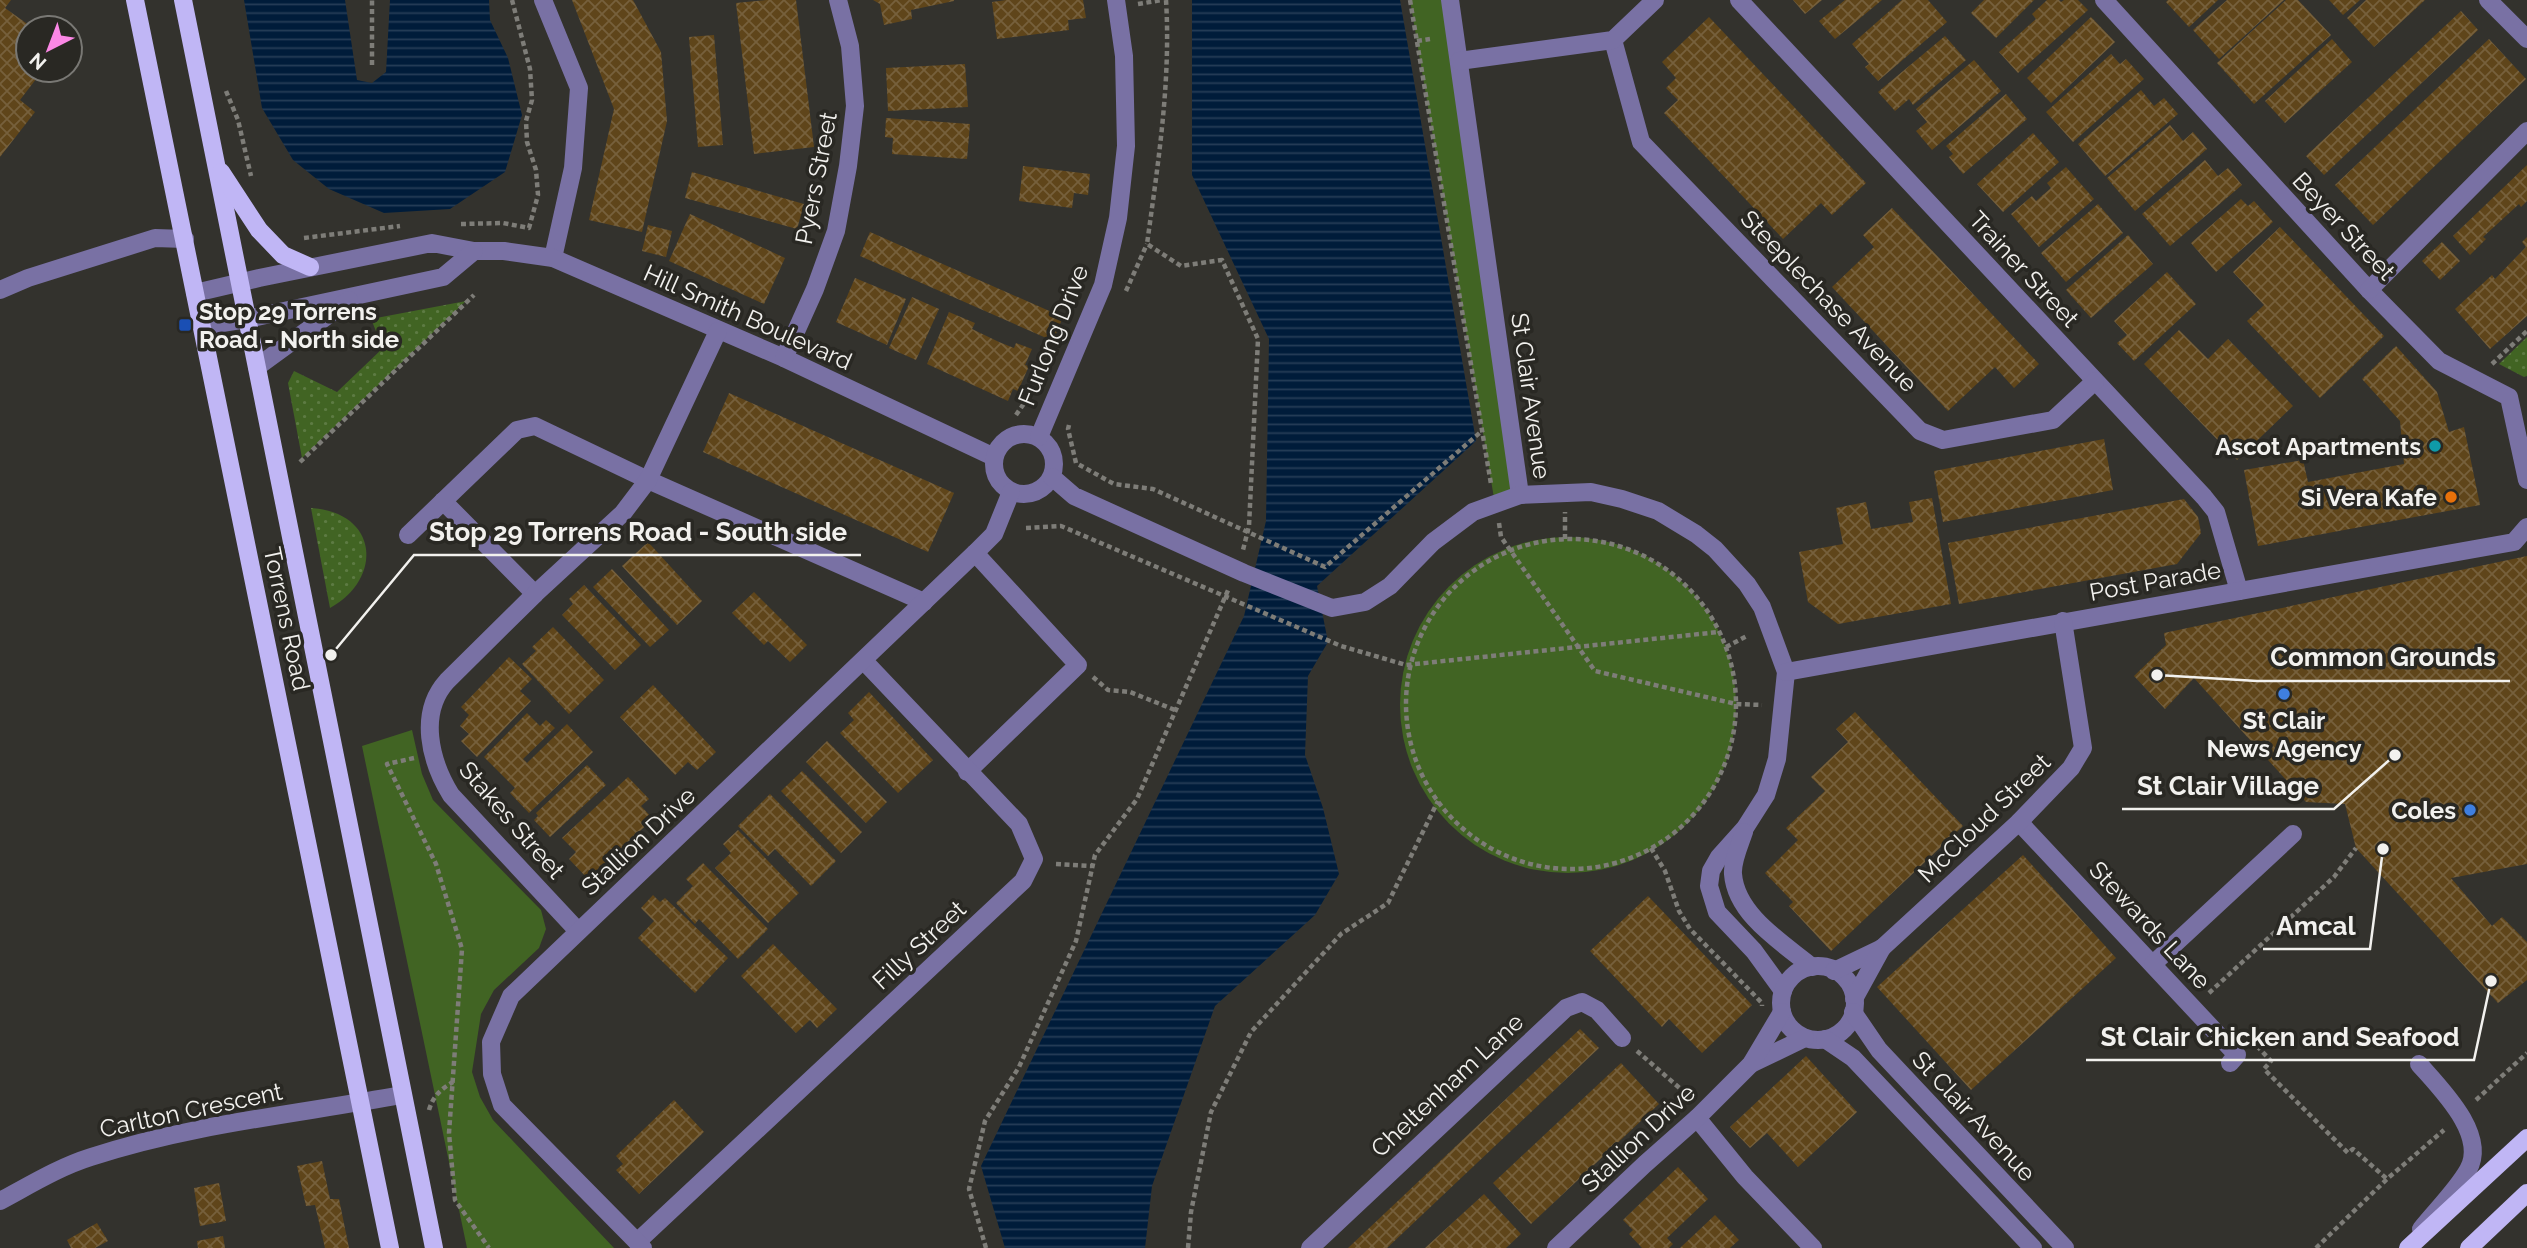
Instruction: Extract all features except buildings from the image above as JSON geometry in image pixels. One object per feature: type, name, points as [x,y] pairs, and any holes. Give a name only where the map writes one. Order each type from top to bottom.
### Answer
[{"type":"main road","name":"Torrens Road","points":[[135,0],[390,1248]]},
{"type":"main road","name":"Torrens Road","points":[[183,0],[401,1095],[434,1248]]},
{"type":"main road","points":[[215,163],[259,230],[284,256],[310,267]]},
{"type":"main road","points":[[2407,1248],[2527,1138]]},
{"type":"main road","points":[[2469,1248],[2524,1198]]},
{"type":"street","points":[[543,0],[579,88],[573,169],[553,258]]},
{"type":"street","name":"Pyers Street","points":[[784,358],[815,289],[836,231],[848,166],[855,107],[850,46],[838,0]]},
{"type":"street","name":"St Clair Avenue","points":[[1450,0],[1520,495],[1591,492],[1658,511],[1696,534],[1715,549],[1747,584],[1762,607],[1786,672],[1777,759],[1766,795],[1745,828],[1719,857],[1711,871],[1709,886],[1717,912],[1754,951],[1783,991]]},
{"type":"street","points":[[1459,61],[1613,40],[1655,0]]},
{"type":"street","name":"Trainer Street","points":[[1740,0],[2216,512],[2239,591]]},
{"type":"street","name":"Beyer Street","points":[[2104,0],[2369,290],[2439,361],[2510,397],[2527,480]]},
{"type":"street","points":[[2488,0],[2527,39]]},
{"type":"street","name":"Furlong Drive","points":[[1039,438],[1103,285],[1118,218],[1126,146],[1121,3]]},
{"type":"street","name":"Steeplechase Avenue","points":[[1613,40],[1641,142],[1920,431],[1943,440],[2053,420],[2095,381]]},
{"type":"street","points":[[2369,290],[2527,131]]},
{"type":"street","points":[[0,290],[28,278],[155,238],[185,239]]},
{"type":"street","name":"Hill Smith Boulevard","points":[[195,293],[432,243],[474,251],[504,251],[553,258],[784,358],[995,457]]},
{"type":"street","points":[[203,326],[443,277],[474,251]]},
{"type":"street","points":[[257,367],[354,296]]},
{"type":"street","name":"Stakes Street","points":[[578,931],[451,794],[439,776],[432,754],[430,708],[437,692],[535,594],[623,513],[648,480],[718,331]]},
{"type":"street","points":[[408,535],[517,430],[535,426],[648,480],[924,602]]},
{"type":"street","points":[[1021,434],[1039,438],[1051,450],[1054,459],[1052,477],[1047,485],[1030,494],[1011,492],[997,477],[995,457],[1004,442],[1012,436],[1021,434]]},
{"type":"street","points":[[1052,477],[1074,496],[1240,571],[1332,608],[1365,602],[1390,586],[1441,535],[1473,512],[1520,495]]},
{"type":"street","name":"Stallion Drive","points":[[640,1245],[502,1105],[492,1074],[491,1042],[511,996],[994,534],[1011,492]]},
{"type":"street","points":[[443,501],[535,594]]},
{"type":"street","name":"Post Parade","points":[[1786,672],[2514,541],[2527,527]]},
{"type":"street","points":[[967,772],[1078,665],[975,553]]},
{"type":"street","name":"McCloud Street","points":[[1834,971],[1882,948],[2019,822],[2071,768],[2082,748],[2063,621]]},
{"type":"street","name":"Filly Street","points":[[640,1245],[1023,881],[1034,859],[1019,824],[864,661]]},
{"type":"street","name":"Stewards Lane","points":[[2019,822],[2237,1055],[2230,1063]]},
{"type":"street","name":"St Clair Avenue","points":[[1745,828],[1732,872],[1746,908],[1766,929],[1812,967]]},
{"type":"street","points":[[2153,964],[2292,834]]},
{"type":"street","name":"McCloud Street","points":[[1854,1005],[1882,948]]},
{"type":"street","points":[[1812,967],[1824,967],[1834,971],[1847,982],[1854,1005],[1848,1024],[1840,1032],[1825,1039],[1805,1038],[1793,1031],[1782,1012],[1783,991],[1794,975],[1812,967]]},
{"type":"street","name":"Cheltenham Lane","points":[[1310,1248],[1566,1008],[1582,1002],[1597,1010],[1622,1038]]},
{"type":"street","name":"St Clair Avenue","points":[[1854,1005],[1879,1050],[2065,1248]]},
{"type":"street","name":"Stallion Drive","points":[[1556,1248],[1697,1118],[1751,1064],[1782,1012]]},
{"type":"street","name":"Stallion Drive","points":[[1751,1064],[1805,1038]]},
{"type":"street","name":"St Clair Avenue","points":[[1825,1039],[1853,1058],[2033,1248]]},
{"type":"street","points":[[2407,1248],[2470,1165],[2473,1144],[2468,1126],[2419,1064]]},
{"type":"street","name":"Carlton Crescent","points":[[0,1201],[89,1157],[136,1144],[197,1130],[401,1095]]},
{"type":"street","points":[[1697,1118],[1745,1177],[1814,1248]]},
{"type":"path","points":[[372,0],[372,65]]},
{"type":"path","points":[[450,225],[503,223],[529,228],[538,195],[536,170],[527,142],[526,121],[532,100],[530,69],[512,0]]},
{"type":"path","points":[[986,1248],[969,1189],[985,1121],[1018,1067],[1076,941],[1095,855],[1137,799],[1225,595],[1240,571],[1248,533],[1258,339],[1222,260],[1181,266],[1147,244],[1168,41],[1164,0],[1121,3]]},
{"type":"path","points":[[1410,0],[1501,537],[1594,671],[1736,704],[1783,705]]},
{"type":"path","points":[[1417,41],[1430,39]]},
{"type":"path","points":[[224,88],[238,120],[254,186]]},
{"type":"path","points":[[295,235],[307,239],[403,226]]},
{"type":"path","points":[[300,462],[474,295]]},
{"type":"path","points":[[2492,365],[2527,331]]},
{"type":"path","points":[[1016,415],[1034,388]]},
{"type":"path","points":[[1069,429],[1076,463],[1114,484],[1153,489],[1325,567],[1483,430]]},
{"type":"path","points":[[1565,509],[1565,539]]},
{"type":"path","points":[[1026,528],[1061,526],[1341,646],[1406,665],[1719,632]]},
{"type":"path","points":[[1565,539],[1598,541],[1620,546],[1660,566],[1694,595],[1719,632],[1726,647],[1734,679],[1736,704],[1731,741],[1719,777],[1706,798],[1672,834],[1651,848],[1618,861],[1583,868],[1536,865],[1513,858],[1471,835],[1438,801],[1423,777],[1413,752],[1407,725],[1405,697],[1409,670],[1406,665],[1426,623],[1453,587],[1470,572],[1510,550],[1531,543],[1565,539]]},
{"type":"path","points":[[1726,647],[1747,636]]},
{"type":"path","points":[[1078,665],[1108,690],[1130,692],[1175,710]]},
{"type":"path","points":[[432,754],[387,764],[436,864],[462,949],[449,1133],[455,1200],[489,1248]]},
{"type":"path","points":[[1188,1248],[1191,1212],[1210,1112],[1251,1032],[1341,934],[1388,903],[1438,801]]},
{"type":"path","points":[[1651,848],[1665,871],[1679,911],[1690,929],[1762,1003],[1761,1014]]},
{"type":"path","points":[[2209,993],[2334,877],[2356,848]]},
{"type":"path","points":[[1056,864],[1092,866]]},
{"type":"path","points":[[1622,1038],[1692,1099],[1697,1118]]},
{"type":"path","points":[[2316,1248],[2387,1179],[2527,1053]]},
{"type":"path","points":[[426,1120],[431,1102],[440,1089],[453,1082]]},
{"type":"path","points":[[1687,1094],[1696,1086]]},
{"type":"green space","points":[[1410,0],[1448,0],[1520,495],[1495,504]]},
{"type":"green space","points":[[466,301],[302,458],[288,383],[294,371],[337,392],[383,348],[371,319]]},
{"type":"green space","points":[[2527,337],[2527,376],[2524,377],[2499,364]]},
{"type":"green space","points":[[311,508],[333,512],[350,521],[361,533],[366,548],[365,564],[359,580],[347,595],[330,608]]},
{"type":"green space","points":[[1568,537],[1601,540],[1632,550],[1661,565],[1687,586],[1708,612],[1723,641],[1733,672],[1736,705],[1733,738],[1723,769],[1708,798],[1687,824],[1661,845],[1632,860],[1601,870],[1568,873],[1535,870],[1504,860],[1475,845],[1449,824],[1428,798],[1413,769],[1403,738],[1400,705],[1403,672],[1413,641],[1428,612],[1449,586],[1475,565],[1504,550],[1535,540]]},
{"type":"green space","points":[[412,730],[422,774],[433,800],[541,910],[546,929],[539,948],[494,990],[481,1014],[472,1072],[480,1097],[493,1120],[614,1248],[467,1248],[362,746]]},
{"type":"water","points":[[244,0],[345,0],[357,80],[372,83],[386,72],[390,0],[489,0],[490,20],[508,58],[522,115],[505,172],[450,209],[384,213],[329,189],[293,160],[262,108]]},
{"type":"water","points":[[1192,0],[1400,0],[1476,441],[1317,586],[1328,642],[1308,676],[1305,755],[1323,808],[1339,874],[1315,915],[1215,1006],[1152,1186],[1145,1248],[1005,1248],[981,1166],[1244,616],[1266,521],[1269,339],[1192,175]]},
{"type":"place","name":"Stop 29 Torrens Road - North side","points":[[185,325]]},
{"type":"place","name":"Ascot Apartments","points":[[2435,446]]},
{"type":"place","name":"Si Vera Kafe","points":[[2451,497]]},
{"type":"place","name":"Stop 29 Torrens Road - South side","points":[[331,655]]},
{"type":"place","name":"Common Grounds","points":[[2157,675]]},
{"type":"place","name":"St Clair News Agency","points":[[2284,694]]},
{"type":"place","name":"St Clair Village","points":[[2395,755]]},
{"type":"place","name":"Coles","points":[[2470,810]]},
{"type":"place","name":"Amcal","points":[[2383,849]]},
{"type":"place","name":"St Clair Chicken and Seafood","points":[[2491,981]]}]
